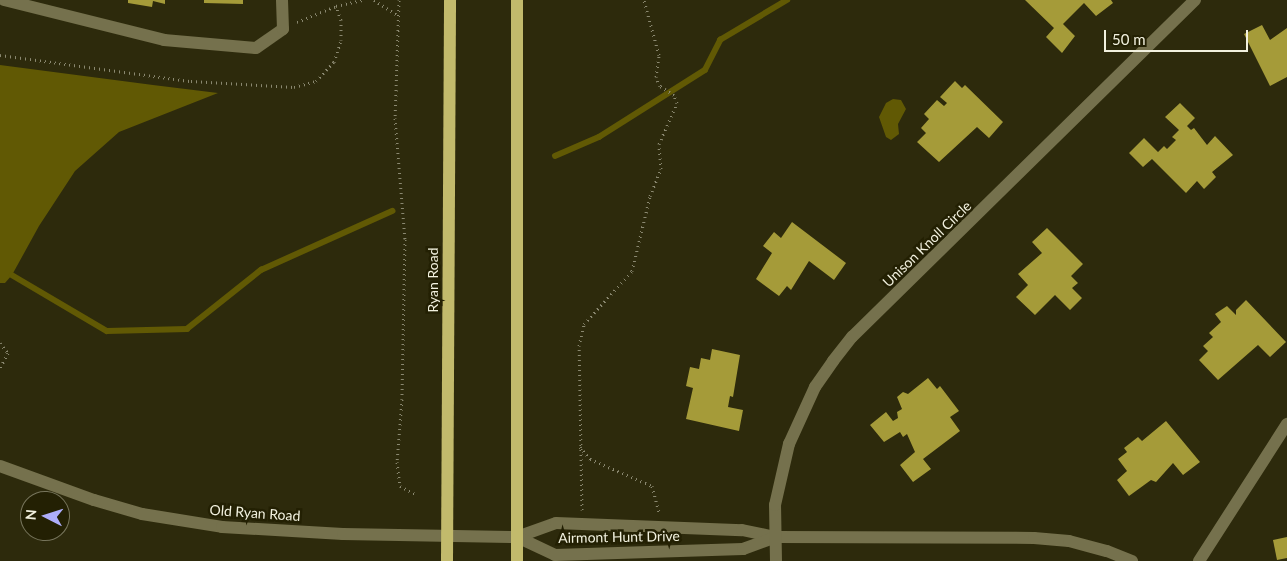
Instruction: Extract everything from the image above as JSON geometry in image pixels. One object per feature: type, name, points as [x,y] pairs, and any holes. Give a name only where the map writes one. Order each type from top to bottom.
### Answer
[{"type":"main road","name":"Ryan Road","points":[[447,561],[450,0]]},
{"type":"main road","points":[[517,0],[517,561]]},
{"type":"street","points":[[4,0],[164,40],[256,48],[283,29],[282,0]]},
{"type":"street","name":"Unison Knoll Circle","points":[[776,561],[775,505],[789,444],[812,394],[833,361],[852,337],[1195,0]]},
{"type":"street","points":[[1199,561],[1287,424]]},
{"type":"street","name":"Old Ryan Road","points":[[0,466],[94,500],[142,514],[222,527],[343,534],[517,537]]},
{"type":"street","name":"Airmont Hunt Drive","points":[[517,537],[556,523],[733,530],[776,536],[1034,538],[1069,542],[1107,550],[1132,561]]},
{"type":"street","name":"Airmont Hunt Drive","points":[[517,537],[555,555],[743,549],[776,536]]},
{"type":"path","points":[[283,29],[336,6],[362,0]]},
{"type":"path","points":[[374,0],[399,16]]},
{"type":"path","points":[[400,0],[395,118],[405,239],[402,399],[397,462],[400,486],[417,495]]},
{"type":"path","points":[[582,510],[579,446],[579,346],[584,324],[632,271],[650,196],[661,169],[659,144],[676,103],[674,95],[660,86],[656,77],[659,55],[644,0]]},
{"type":"path","points":[[0,55],[190,81],[294,87],[316,81],[334,62],[341,40],[341,20],[336,6]]},
{"type":"path","points":[[0,343],[8,354],[0,368]]},
{"type":"path","points":[[579,446],[590,460],[652,486],[659,512]]},
{"type":"shaded area","points":[[0,65],[218,93],[119,132],[75,171],[39,226],[12,275],[5,283],[0,283]]},
{"type":"shaded area","points":[[893,99],[901,100],[906,109],[898,124],[899,134],[891,140],[886,137],[879,117],[886,103]]},
{"type":"building","points":[[128,0],[165,0],[165,4],[153,1],[152,7],[128,3]]},
{"type":"building","points":[[204,0],[243,0],[243,4],[204,3]]},
{"type":"building","points":[[1025,0],[1111,0],[1113,3],[1096,16],[1084,3],[1063,24],[1075,36],[1062,53],[1046,37],[1054,28]]},
{"type":"building","points":[[1262,25],[1270,40],[1287,28],[1287,77],[1270,86],[1244,34]]},
{"type":"building","points":[[955,81],[962,88],[965,85],[1003,122],[989,138],[977,127],[939,162],[917,142],[926,133],[921,128],[929,119],[924,114],[937,100],[944,106],[947,103],[940,97]]},
{"type":"building","points":[[1180,103],[1195,118],[1187,126],[1191,130],[1194,128],[1207,145],[1215,136],[1233,155],[1212,172],[1216,177],[1204,189],[1197,181],[1186,193],[1152,159],[1143,167],[1129,153],[1144,138],[1158,152],[1164,146],[1167,149],[1176,140],[1172,137],[1179,130],[1165,117]]},
{"type":"building","points":[[792,222],[846,263],[834,280],[809,261],[791,290],[787,286],[779,296],[756,279],[772,253],[763,246],[774,232],[781,238]]},
{"type":"building","points":[[1047,228],[1083,264],[1071,276],[1078,283],[1072,288],[1082,298],[1070,310],[1055,295],[1035,315],[1016,297],[1028,285],[1018,274],[1042,253],[1032,242]]},
{"type":"building","points":[[1246,300],[1286,342],[1270,357],[1258,345],[1218,380],[1199,360],[1208,351],[1203,346],[1213,337],[1209,333],[1221,322],[1215,314],[1227,306],[1236,315],[1236,310]]},
{"type":"building","points":[[712,349],[740,355],[733,397],[730,396],[728,407],[743,410],[739,431],[686,419],[693,388],[686,386],[690,367],[699,369],[701,358],[710,360]]},
{"type":"building","points":[[928,378],[937,389],[940,386],[959,411],[950,417],[960,431],[923,459],[931,469],[913,482],[900,465],[915,452],[907,434],[903,437],[900,432],[884,442],[870,425],[886,412],[893,421],[898,418],[897,412],[902,409],[897,397],[903,392],[908,394]]},
{"type":"building","points":[[1166,421],[1200,462],[1183,475],[1173,463],[1156,482],[1151,480],[1129,496],[1117,480],[1127,471],[1118,459],[1127,452],[1124,448],[1138,437],[1142,441]]},
{"type":"building","points":[[1287,537],[1287,558],[1277,560],[1273,540]]},
{"type":"waterway","points":[[555,156],[599,137],[705,70],[720,40],[787,0]]},
{"type":"waterway","points":[[12,275],[107,331],[187,329],[261,270],[392,211]]}]
